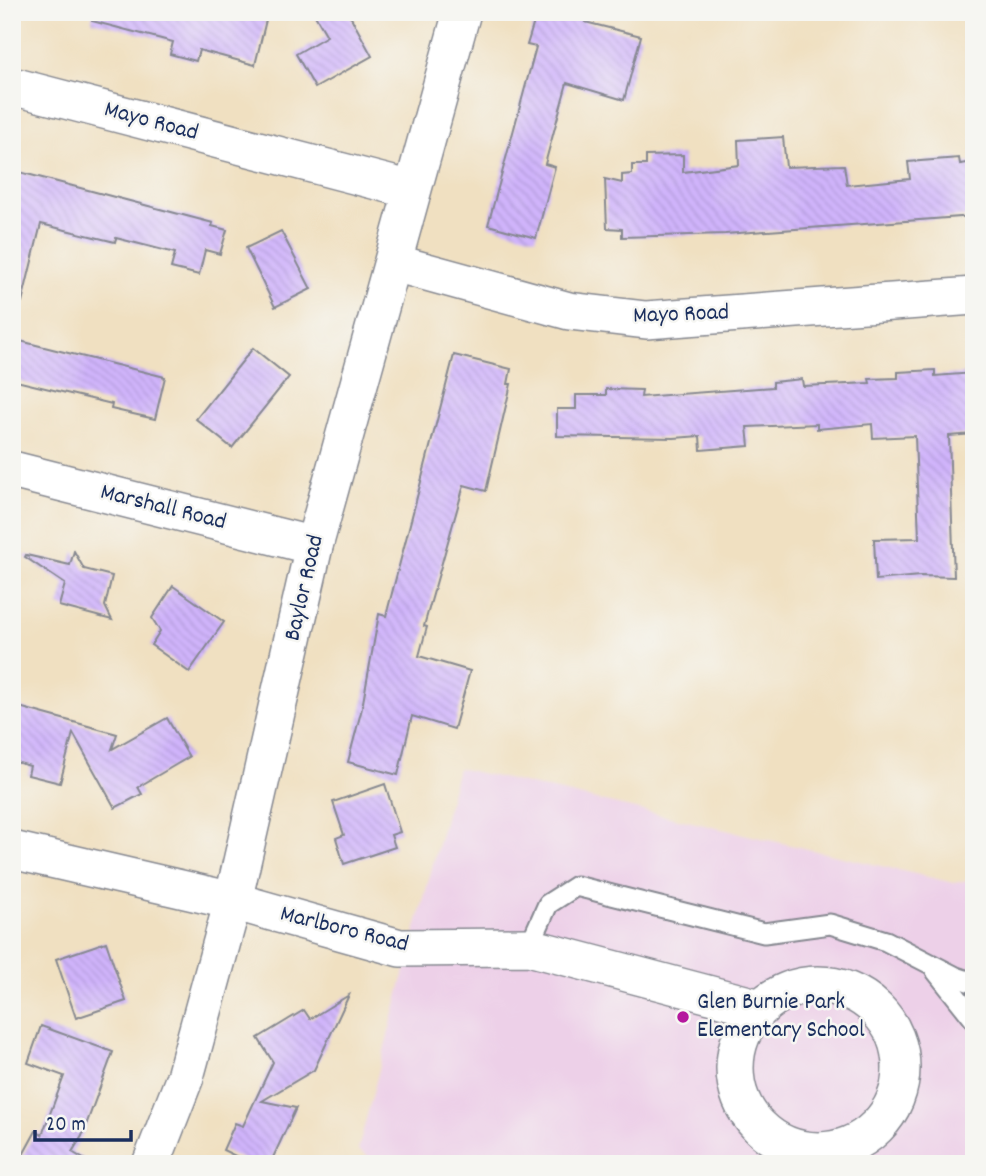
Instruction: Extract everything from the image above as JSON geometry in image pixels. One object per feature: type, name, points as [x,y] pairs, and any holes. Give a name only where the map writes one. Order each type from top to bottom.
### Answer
[{"type":"street","name":"Baylor Road","points":[[151,1164],[186,1077],[233,901],[314,546],[462,12]]},
{"type":"street","name":"Mayo Road","points":[[12,86],[412,190]]},
{"type":"street","name":"Mayo Road","points":[[394,263],[569,311],[646,320],[974,296]]},
{"type":"street","name":"Marshall Road","points":[[12,470],[314,546]]},
{"type":"street","name":"Marlboro Road","points":[[12,850],[233,901],[400,948],[529,947],[760,1008]]},
{"type":"street","points":[[816,984],[837,986],[857,994],[875,1006],[888,1021],[898,1040],[902,1060],[901,1082],[895,1102],[884,1120],[860,1140],[830,1151],[809,1151],[789,1146],[771,1137],[755,1123],[743,1105],[734,1065],[738,1044],[747,1025],[760,1008],[776,996],[796,987],[816,984]]},
{"type":"lane","points":[[529,947],[548,904],[576,886],[764,933],[830,924],[886,941],[956,977],[974,983]]},
{"type":"lane","points":[[931,964],[974,1019]]},
{"type":"shaded area","name":"Glen Burnie Park Elementary School","points":[[458,768],[954,883],[974,879],[974,1164],[380,1164],[358,1150]]},
{"type":"building","points":[[93,12],[234,12],[266,20],[255,65],[199,50],[196,61],[170,54],[173,42],[92,21]]},
{"type":"building","points":[[313,12],[348,12],[372,56],[315,88],[296,54],[327,36]]},
{"type":"building","points":[[537,12],[588,12],[585,22],[641,36],[624,100],[567,83],[545,164],[555,167],[536,238],[488,225],[536,47],[527,45]]},
{"type":"building","points":[[783,137],[786,167],[844,165],[847,185],[910,179],[908,162],[959,158],[960,164],[974,162],[974,216],[725,234],[622,237],[622,229],[607,228],[605,179],[622,183],[622,175],[632,174],[632,165],[646,165],[646,156],[683,155],[683,172],[739,165],[738,140]]},
{"type":"building","points":[[12,170],[213,223],[212,226],[227,230],[220,254],[205,250],[199,275],[171,268],[175,253],[116,238],[115,242],[41,224],[22,302],[12,301]]},
{"type":"building","points":[[281,231],[311,289],[275,307],[246,248]]},
{"type":"building","points":[[12,339],[165,377],[155,419],[111,409],[112,404],[12,380]]},
{"type":"building","points":[[253,348],[289,377],[232,448],[196,419]]},
{"type":"building","points":[[454,355],[511,369],[508,384],[511,384],[486,491],[464,485],[424,626],[427,627],[419,656],[470,671],[454,729],[412,716],[398,775],[348,762],[362,708],[379,614],[386,616]]},
{"type":"building","points":[[935,370],[935,376],[974,373],[974,434],[949,436],[954,577],[920,576],[876,580],[874,539],[919,538],[915,436],[873,438],[872,424],[817,429],[817,424],[747,427],[749,446],[701,450],[700,436],[557,436],[557,409],[576,409],[576,395],[606,395],[606,389],[642,390],[641,397],[773,387],[773,382],[802,379],[803,386],[870,383],[869,379],[898,378],[898,372]]},
{"type":"building","points":[[74,551],[84,569],[112,576],[105,606],[112,620],[59,606],[65,584],[25,557],[26,555],[70,565]]},
{"type":"building","points":[[173,586],[224,622],[189,672],[151,645],[160,631],[152,618]]},
{"type":"building","points":[[12,705],[117,734],[112,749],[167,718],[189,757],[138,787],[142,794],[115,808],[73,733],[60,783],[28,775],[30,766],[12,761]]},
{"type":"building","points":[[385,784],[400,832],[391,835],[395,847],[344,864],[336,838],[344,835],[333,802]]},
{"type":"building","points":[[106,942],[126,1001],[76,1018],[56,959]]},
{"type":"building","points":[[349,995],[314,1070],[262,1101],[296,1108],[270,1164],[252,1164],[223,1150],[235,1123],[243,1126],[273,1062],[258,1038],[304,1010],[310,1019]]},
{"type":"building","points":[[41,1026],[113,1052],[82,1136],[72,1152],[92,1164],[18,1164],[36,1131],[42,1135],[64,1076],[28,1063]]},
{"type":"place","name":"Glen Burnie Park Elementary School","points":[[683,1017]]}]
